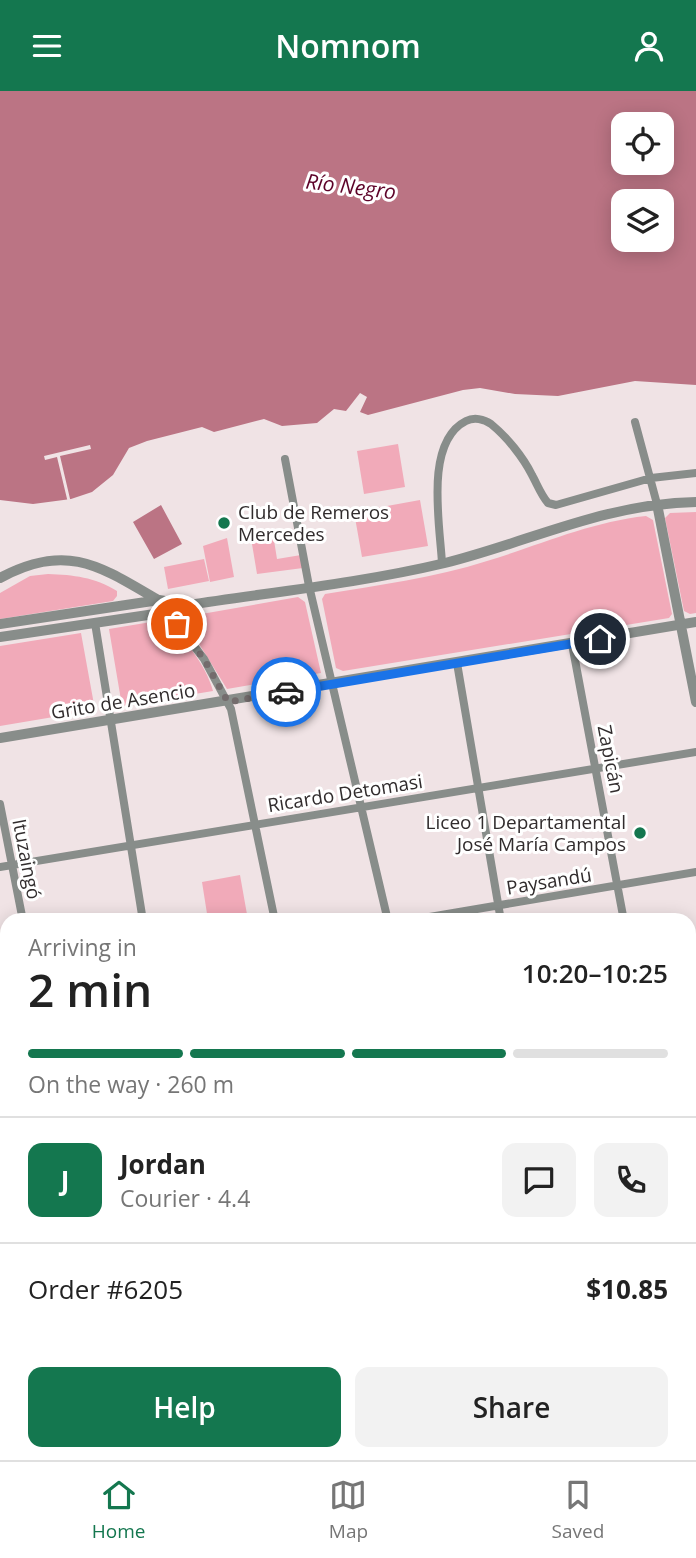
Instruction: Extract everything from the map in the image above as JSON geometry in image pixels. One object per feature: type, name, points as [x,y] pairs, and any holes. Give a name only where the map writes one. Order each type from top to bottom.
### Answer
[{"type":"street","points":[[442,563],[438,462],[458,426],[469,419],[478,418],[490,423],[531,473],[548,503],[556,505],[650,478],[696,473]]},
{"type":"street","points":[[635,422],[657,504],[696,702]]},
{"type":"street","points":[[285,459],[309,586],[364,806],[386,913]]},
{"type":"street","points":[[0,636],[168,612],[188,605],[442,563],[496,549],[578,519],[657,504],[696,502]]},
{"type":"street","points":[[1,577],[31,564],[75,561],[98,565],[159,600],[204,659],[228,702],[236,723],[273,913]]},
{"type":"street","points":[[0,624],[159,600],[188,605]]},
{"type":"street","name":"Grito de Asencio","points":[[0,738],[696,622]]},
{"type":"street","points":[[95,623],[142,913]]},
{"type":"street","name":"Zapicán","points":[[572,644],[623,913]]},
{"type":"street","points":[[457,663],[500,913]]},
{"type":"street","name":"Ricardo Detomasi","points":[[0,867],[696,752]]},
{"type":"street","name":"Ituzaingó","points":[[0,804],[21,913]]},
{"type":"street","name":"Paysandú","points":[[452,913],[696,872]]},
{"type":"shaded area","points":[[398,444],[405,487],[364,494],[357,451]]},
{"type":"shaded area","points":[[420,500],[428,546],[362,557],[354,512]]},
{"type":"shaded area","points":[[696,512],[696,613],[690,614],[684,611],[665,518],[670,513]]},
{"type":"shaded area","points":[[646,516],[653,520],[672,614],[669,618],[343,671],[336,668],[322,599],[325,594],[447,572],[605,523]]},
{"type":"shaded area","points":[[272,528],[277,559],[301,555],[303,568],[257,574],[250,532]]},
{"type":"shaded area","points":[[227,538],[234,577],[210,582],[203,546]]},
{"type":"shaded area","points":[[204,559],[209,581],[168,589],[164,567]]},
{"type":"shaded area","points":[[48,574],[92,580],[117,591],[117,596],[113,601],[0,619],[0,593],[30,576]]},
{"type":"shaded area","points":[[298,597],[305,602],[321,673],[227,689],[188,626],[187,619],[196,615]]},
{"type":"shaded area","points":[[157,621],[175,632],[192,650],[213,691],[122,706],[109,629]]},
{"type":"shaded area","points":[[81,633],[95,710],[0,726],[0,646]]},
{"type":"shaded area","points":[[240,875],[247,913],[207,913],[202,882]]},
{"type":"water","name":"Río Negro","points":[[0,91],[696,91],[696,385],[635,381],[558,396],[515,394],[480,388],[368,415],[360,412],[367,397],[360,393],[346,411],[334,409],[317,423],[282,426],[264,419],[214,432],[202,427],[147,441],[129,448],[113,475],[92,492],[71,499],[33,504],[0,500]]},
{"type":"water","points":[[161,505],[182,544],[154,559],[133,522]]},
{"type":"pier","points":[[90,445],[91,449],[60,456],[71,503],[68,503],[57,457],[45,460],[44,456]]},
{"type":"way so far","points":[[177,624],[204,659],[228,702],[286,692]]},
{"type":"place","name":"Club de Remeros Mercedes","points":[[224,523]]},
{"type":"place","name":"Liceo 1 Departamental José María Campos","points":[[640,833]]},
{"type":"route","points":[[286,692],[600,639]]}]
